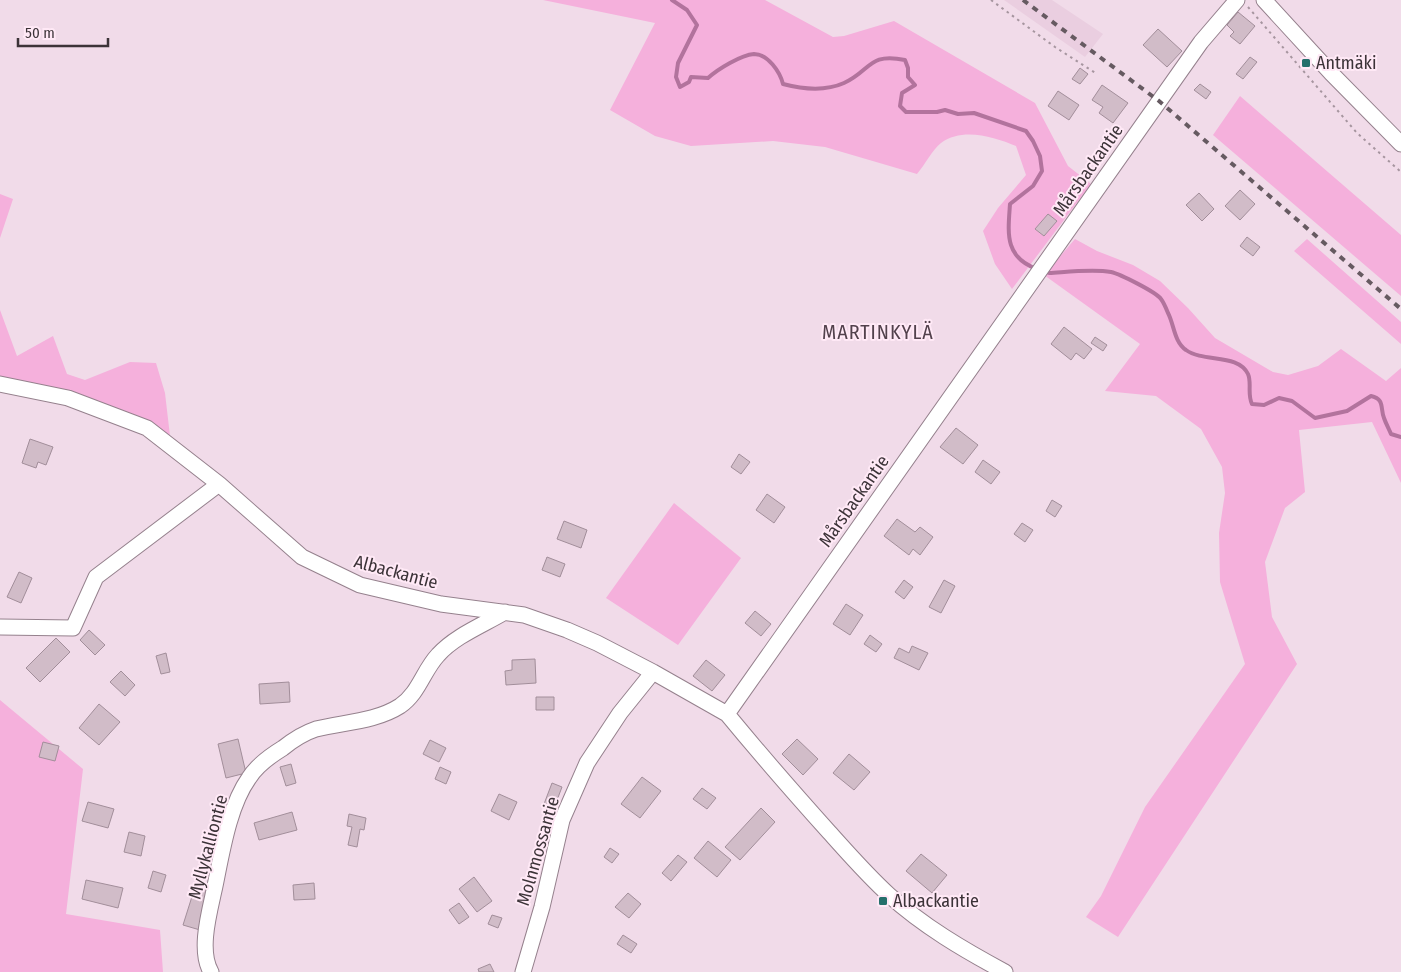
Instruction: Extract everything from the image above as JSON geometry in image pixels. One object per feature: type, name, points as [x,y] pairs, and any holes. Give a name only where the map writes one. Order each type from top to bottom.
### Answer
[{"type":"street","points":[[1264,0],[1331,73],[1401,144]]},
{"type":"street","name":"Mårsbackantie","points":[[727,714],[1201,42],[1242,4]]},
{"type":"street","name":"Albackantie","points":[[0,384],[68,398],[147,428],[219,484],[302,558],[360,586],[442,604],[524,615],[597,643],[727,714]]},
{"type":"street","points":[[0,627],[73,628],[96,577],[219,484]]},
{"type":"street","name":"Myllykalliontie","points":[[211,972],[206,954],[206,932],[222,853],[232,815],[249,777],[267,758],[298,737],[314,730],[370,719],[401,705],[414,693],[437,656],[447,646],[505,612]]},
{"type":"street","name":"Molnmossantie","points":[[524,972],[542,907],[562,820],[587,763],[620,713],[653,672]]},
{"type":"street","points":[[727,714],[775,773],[866,873],[896,901],[939,934],[967,952],[1005,972]]},
{"type":"street","points":[[967,952],[982,972]]},
{"type":"path","points":[[991,0],[1055,47],[1097,74]]},
{"type":"path","points":[[1242,4],[1357,133],[1401,172]]},
{"type":"shaded area","points":[[543,0],[765,0],[833,37],[844,36],[894,21],[1035,103],[1068,166],[1091,184],[1012,289],[995,264],[983,231],[998,208],[1026,175],[1016,146],[998,139],[979,135],[959,135],[941,143],[917,174],[825,147],[773,141],[691,146],[655,136],[610,110],[655,23]]},
{"type":"shaded area","points":[[1004,0],[1052,0],[1103,34],[1085,57]]},
{"type":"shaded area","points":[[1240,96],[1401,235],[1401,296],[1213,135]]},
{"type":"shaded area","points":[[0,194],[13,199],[0,238]]},
{"type":"shaded area","points":[[1075,239],[1097,251],[1133,265],[1160,281],[1215,338],[1273,372],[1288,375],[1318,366],[1341,349],[1386,381],[1401,368],[1401,483],[1372,422],[1299,430],[1305,492],[1285,508],[1265,562],[1272,617],[1297,664],[1118,937],[1086,917],[1101,896],[1145,807],[1245,664],[1220,582],[1219,533],[1225,493],[1222,467],[1201,429],[1156,396],[1105,391],[1140,344],[1044,275]]},
{"type":"shaded area","points":[[1307,239],[1401,322],[1401,344],[1294,251]]},
{"type":"shaded area","points":[[0,310],[17,356],[53,336],[67,374],[85,380],[130,362],[156,363],[165,393],[170,436],[150,422],[72,391],[0,378]]},
{"type":"shaded area","points":[[674,503],[741,558],[678,645],[606,598]]},
{"type":"shaded area","points":[[0,700],[83,769],[66,914],[160,930],[163,972],[0,972]]},
{"type":"building","points":[[1238,12],[1255,26],[1240,44],[1230,36],[1234,32],[1227,25]]},
{"type":"building","points":[[1158,29],[1182,51],[1167,67],[1143,45]]},
{"type":"building","points":[[1250,57],[1257,62],[1243,79],[1236,74]]},
{"type":"building","points":[[1080,68],[1088,74],[1080,84],[1072,79]]},
{"type":"building","points":[[1200,84],[1211,92],[1206,99],[1194,90]]},
{"type":"building","points":[[1102,85],[1128,103],[1113,123],[1099,113],[1103,107],[1092,100]]},
{"type":"building","points":[[1058,91],[1079,105],[1069,120],[1048,106]]},
{"type":"building","points":[[1240,190],[1255,204],[1240,220],[1225,206]]},
{"type":"building","points":[[1199,193],[1214,209],[1202,221],[1186,205]]},
{"type":"building","points":[[1048,214],[1057,221],[1044,236],[1035,229]]},
{"type":"building","points":[[1247,237],[1260,247],[1253,256],[1240,246]]},
{"type":"building","points":[[1064,327],[1092,349],[1084,359],[1076,353],[1071,360],[1051,344]]},
{"type":"building","points":[[1095,337],[1107,345],[1103,351],[1091,343]]},
{"type":"building","points":[[956,428],[978,445],[963,464],[940,447]]},
{"type":"building","points":[[30,439],[53,447],[46,465],[38,462],[36,468],[22,463]]},
{"type":"building","points":[[739,454],[750,462],[741,474],[731,467]]},
{"type":"building","points":[[983,460],[1000,472],[991,484],[975,472]]},
{"type":"building","points":[[767,494],[785,507],[774,523],[756,510]]},
{"type":"building","points":[[1052,500],[1062,506],[1055,517],[1046,511]]},
{"type":"building","points":[[897,519],[915,532],[920,527],[933,537],[920,555],[913,549],[909,555],[884,536]]},
{"type":"building","points":[[564,521],[587,530],[581,548],[557,539]]},
{"type":"building","points":[[1022,523],[1033,530],[1025,542],[1014,534]]},
{"type":"building","points":[[547,557],[565,564],[560,577],[542,570]]},
{"type":"building","points":[[19,572],[32,578],[21,603],[7,597]]},
{"type":"building","points":[[904,580],[913,587],[904,599],[895,592]]},
{"type":"building","points":[[944,580],[955,586],[941,613],[929,607]]},
{"type":"building","points":[[846,604],[863,615],[850,635],[833,624]]},
{"type":"building","points":[[755,611],[771,624],[761,636],[745,623]]},
{"type":"building","points":[[89,630],[105,645],[95,655],[80,640]]},
{"type":"building","points":[[870,635],[882,644],[876,652],[864,644]]},
{"type":"building","points":[[56,638],[70,652],[40,682],[26,668]]},
{"type":"building","points":[[912,646],[928,653],[919,670],[894,658],[899,648],[909,653]]},
{"type":"building","points":[[166,653],[170,672],[161,674],[156,656]]},
{"type":"building","points":[[535,659],[536,683],[506,685],[505,671],[512,670],[512,660]]},
{"type":"building","points":[[706,660],[725,675],[712,691],[693,676]]},
{"type":"building","points":[[121,671],[135,685],[125,696],[110,682]]},
{"type":"building","points":[[289,682],[290,702],[260,704],[259,684]]},
{"type":"building","points":[[536,697],[554,697],[554,710],[536,710]]},
{"type":"building","points":[[99,704],[120,722],[99,745],[79,728]]},
{"type":"building","points":[[238,739],[246,773],[226,778],[218,744]]},
{"type":"building","points":[[797,739],[818,759],[803,775],[782,754]]},
{"type":"building","points":[[430,740],[446,748],[439,762],[423,754]]},
{"type":"building","points":[[43,742],[59,746],[55,761],[39,757]]},
{"type":"building","points":[[849,754],[870,772],[854,790],[833,773]]},
{"type":"building","points":[[291,764],[296,783],[286,786],[280,767]]},
{"type":"building","points":[[440,767],[451,772],[446,784],[435,779]]},
{"type":"building","points":[[642,777],[661,791],[640,818],[621,804]]},
{"type":"building","points":[[552,783],[562,787],[554,808],[544,804]]},
{"type":"building","points":[[702,788],[716,798],[707,809],[693,799]]},
{"type":"building","points":[[499,794],[517,802],[509,820],[491,811]]},
{"type":"building","points":[[88,802],[114,809],[108,828],[82,821]]},
{"type":"building","points":[[761,808],[775,822],[740,860],[725,847]]},
{"type":"building","points":[[292,812],[297,830],[259,840],[254,823]]},
{"type":"building","points":[[349,814],[366,818],[364,830],[360,829],[357,847],[348,845],[352,827],[347,826]]},
{"type":"building","points":[[129,832],[145,836],[141,856],[124,852]]},
{"type":"building","points":[[708,841],[731,860],[717,877],[694,858]]},
{"type":"building","points":[[610,848],[619,854],[612,863],[604,857]]},
{"type":"building","points":[[921,854],[947,875],[932,893],[906,871]]},
{"type":"building","points":[[678,855],[687,862],[671,881],[662,873]]},
{"type":"building","points":[[153,871],[166,875],[161,892],[148,888]]},
{"type":"building","points":[[474,877],[492,901],[477,912],[459,889]]},
{"type":"building","points":[[86,880],[123,888],[118,908],[82,899]]},
{"type":"building","points":[[314,883],[315,899],[294,900],[293,885]]},
{"type":"building","points":[[195,887],[211,891],[200,930],[183,925]]},
{"type":"building","points":[[628,893],[641,904],[629,918],[615,907]]},
{"type":"building","points":[[459,903],[469,917],[459,924],[449,910]]},
{"type":"building","points":[[492,915],[502,918],[498,928],[488,924]]},
{"type":"building","points":[[623,935],[637,944],[631,953],[617,944]]},
{"type":"building","points":[[490,964],[494,972],[479,972],[478,969]]},
{"type":"waterway","points":[[672,0],[687,10],[697,25],[678,63],[676,77],[680,87],[689,82],[691,77],[708,78],[730,63],[754,54],[764,57],[773,64],[783,84],[813,89],[829,88],[844,83],[871,64],[893,58],[905,60],[908,68],[908,77],[915,85],[902,93],[900,106],[906,112],[937,112],[945,110],[958,114],[974,113],[1026,131],[1040,156],[1042,171],[1033,186],[1010,204],[1009,234],[1013,251],[1026,264],[1037,269]]},
{"type":"waterway","points":[[1044,271],[1049,273],[1111,272],[1152,292],[1163,302],[1182,347],[1193,354],[1237,363],[1243,367],[1249,377],[1252,404],[1264,405],[1279,398],[1292,401],[1315,418],[1347,411],[1371,396],[1380,402],[1391,434],[1401,437]]},
{"type":"railway","points":[[1023,0],[1159,101],[1401,309]]},
{"type":"place","name":"Antmäki","points":[[1306,63]]},
{"type":"place","name":"Albackantie","points":[[883,901]]},
{"type":"district","name":"MARTINKYLÄ","points":[[878,332]]}]
